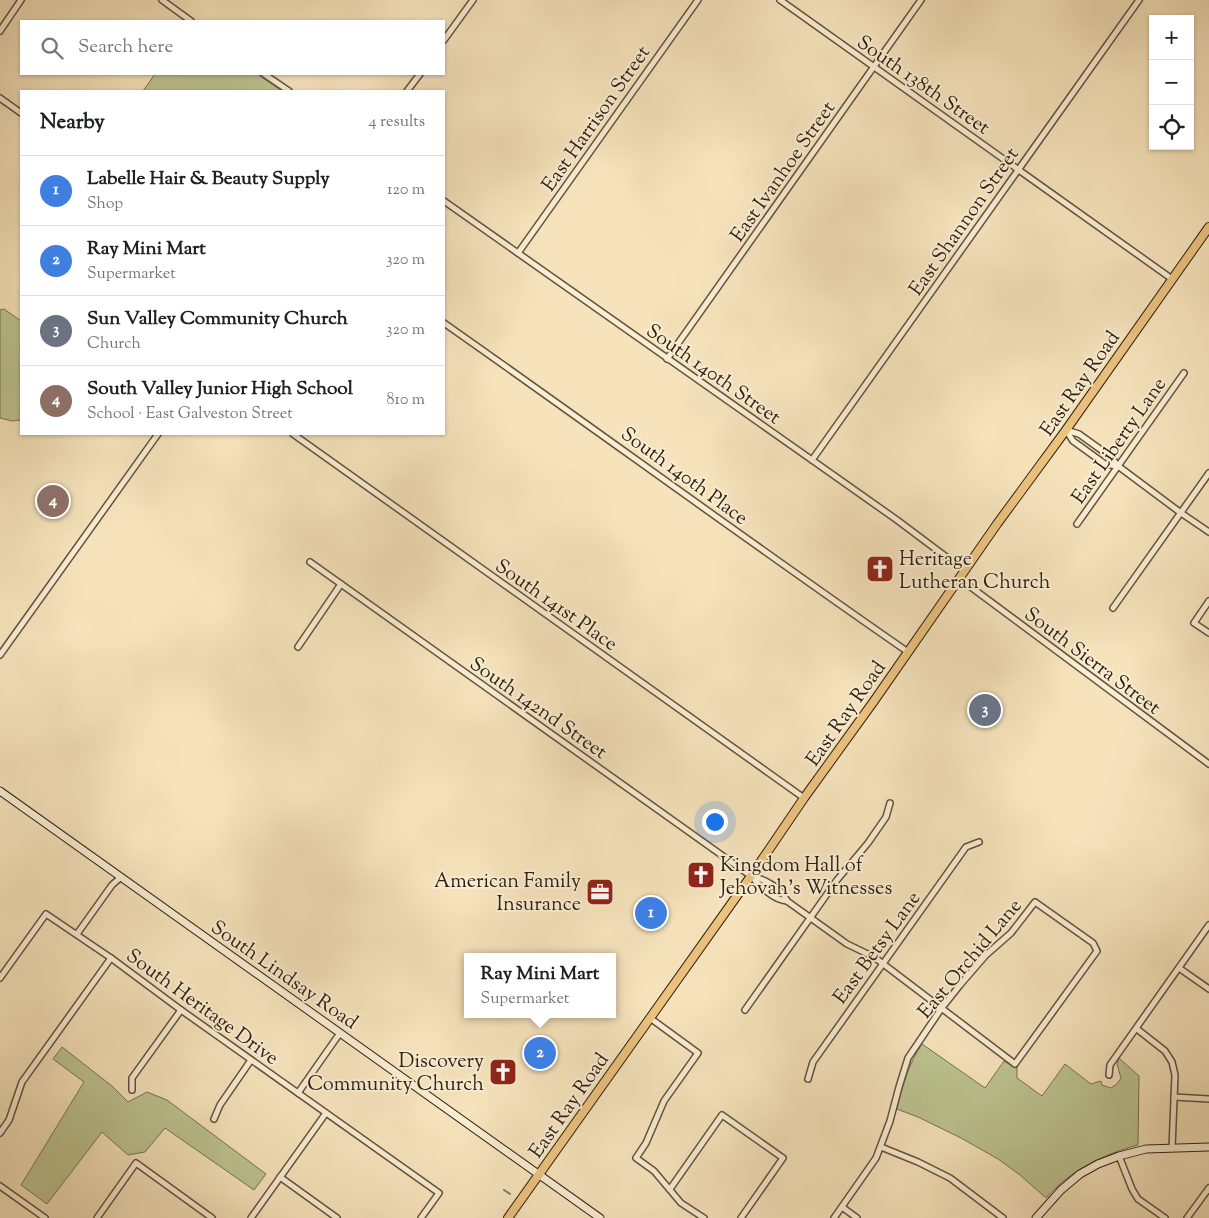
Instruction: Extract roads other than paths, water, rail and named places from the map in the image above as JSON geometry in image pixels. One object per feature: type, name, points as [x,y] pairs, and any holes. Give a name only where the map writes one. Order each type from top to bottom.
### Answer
[{"type":"main road","name":"East Ray Road","points":[[508,1218],[752,876],[804,798],[1209,227]]},
{"type":"main road","name":"South Lindsay Road","points":[[0,791],[600,1218]]},
{"type":"main road","points":[[1036,1218],[1061,1190],[1080,1174],[1098,1164],[1146,1148],[1209,1148]]},
{"type":"street","points":[[0,31],[21,0]]},
{"type":"street","points":[[162,0],[190,20]]},
{"type":"street","points":[[445,39],[473,0]]},
{"type":"street","name":"East Harrison Street","points":[[518,253],[698,0]]},
{"type":"street","name":"South 138th Street","points":[[780,0],[1172,279]]},
{"type":"street","name":"East Ivanhoe Street","points":[[667,359],[921,0]]},
{"type":"street","name":"East Shannon Street","points":[[812,460],[1139,0]]},
{"type":"street","points":[[265,75],[288,90]]},
{"type":"street","points":[[408,90],[419,75]]},
{"type":"street","points":[[0,98],[20,113]]},
{"type":"street","name":"South 140th Street","points":[[445,202],[812,460],[965,571]]},
{"type":"street","name":"South 140th Place","points":[[445,324],[908,652]]},
{"type":"street","name":"East Liberty Lane","points":[[1077,524],[1184,374]]},
{"type":"street","points":[[1066,430],[1073,441],[1105,464],[1118,466]]},
{"type":"street","points":[[1066,430],[1079,434],[1111,457],[1118,466],[1180,513],[1209,532]]},
{"type":"street","points":[[0,655],[157,435]]},
{"type":"street","name":"South 141st Place","points":[[294,435],[804,798]]},
{"type":"street","points":[[1113,608],[1209,473]]},
{"type":"street","name":"South 142nd Street","points":[[310,562],[752,876],[765,880],[785,895],[787,901],[847,944],[874,957],[1015,1064]]},
{"type":"street","name":"South Sierra Street","points":[[960,579],[1209,764]]},
{"type":"street","points":[[298,646],[341,584]]},
{"type":"street","points":[[1209,601],[1194,622],[1209,633]]},
{"type":"street","points":[[745,1010],[837,880],[868,843],[886,817],[890,803]]},
{"type":"street","name":"East Betsy Lane","points":[[808,1079],[813,1062],[882,963],[966,847],[979,842]]},
{"type":"street","points":[[77,934],[112,886],[121,877]]},
{"type":"street","name":"East Orchid Lane","points":[[834,1218],[876,1158],[890,1121],[908,1058],[942,1009],[986,955],[1011,933],[1036,902],[1093,943],[1097,950],[1015,1064]]},
{"type":"street","name":"South Heritage Drive","points":[[0,978],[46,914],[111,958],[181,1010],[439,1193],[421,1218]]},
{"type":"street","points":[[1109,1075],[1110,1065],[1209,925]]},
{"type":"street","points":[[0,1133],[9,1120],[22,1082],[111,958]]},
{"type":"street","points":[[1179,968],[1209,990]]},
{"type":"street","points":[[132,1090],[132,1078],[181,1010]]},
{"type":"street","points":[[650,1018],[698,1053],[664,1101],[646,1143],[636,1158],[654,1172],[681,1202],[704,1218]]},
{"type":"street","points":[[1137,1029],[1165,1051],[1172,1062],[1175,1075],[1172,1148]]},
{"type":"street","points":[[298,1093],[340,1032]]},
{"type":"street","points":[[214,1119],[220,1105],[251,1060]]},
{"type":"street","points":[[1174,1097],[1209,1099]]},
{"type":"street","points":[[251,1218],[326,1113]]},
{"type":"street","points":[[670,1189],[722,1115],[783,1158],[741,1218]]},
{"type":"street","points":[[881,1147],[950,1178],[1003,1218]]},
{"type":"street","points":[[1119,1156],[1138,1199],[1165,1218]]},
{"type":"street","points":[[97,1218],[136,1163],[212,1218]]},
{"type":"street","points":[[280,1178],[337,1218]]},
{"type":"street","points":[[0,1186],[45,1218]]},
{"type":"street","points":[[1187,1218],[1209,1188]]},
{"type":"street","points":[[842,1207],[857,1218]]},
{"type":"waterway","points":[[504,1190],[510,1194]]},
{"type":"place","name":"South Valley Junior High School","points":[[53,501]]},
{"type":"place","name":"Heritage Lutheran Church","points":[[880,569]]},
{"type":"place","name":"Sun Valley Community Church","points":[[985,710]]},
{"type":"place","name":"Kingdom Hall of Jehovah's Witnesses","points":[[701,875]]},
{"type":"place","name":"American Family Insurance","points":[[600,892]]},
{"type":"place","name":"Labelle Hair & Beauty Supply","points":[[651,913]]},
{"type":"place","name":"Ray Mini Mart","points":[[540,1053]]},
{"type":"place","name":"Discovery Community Church","points":[[503,1072]]}]
